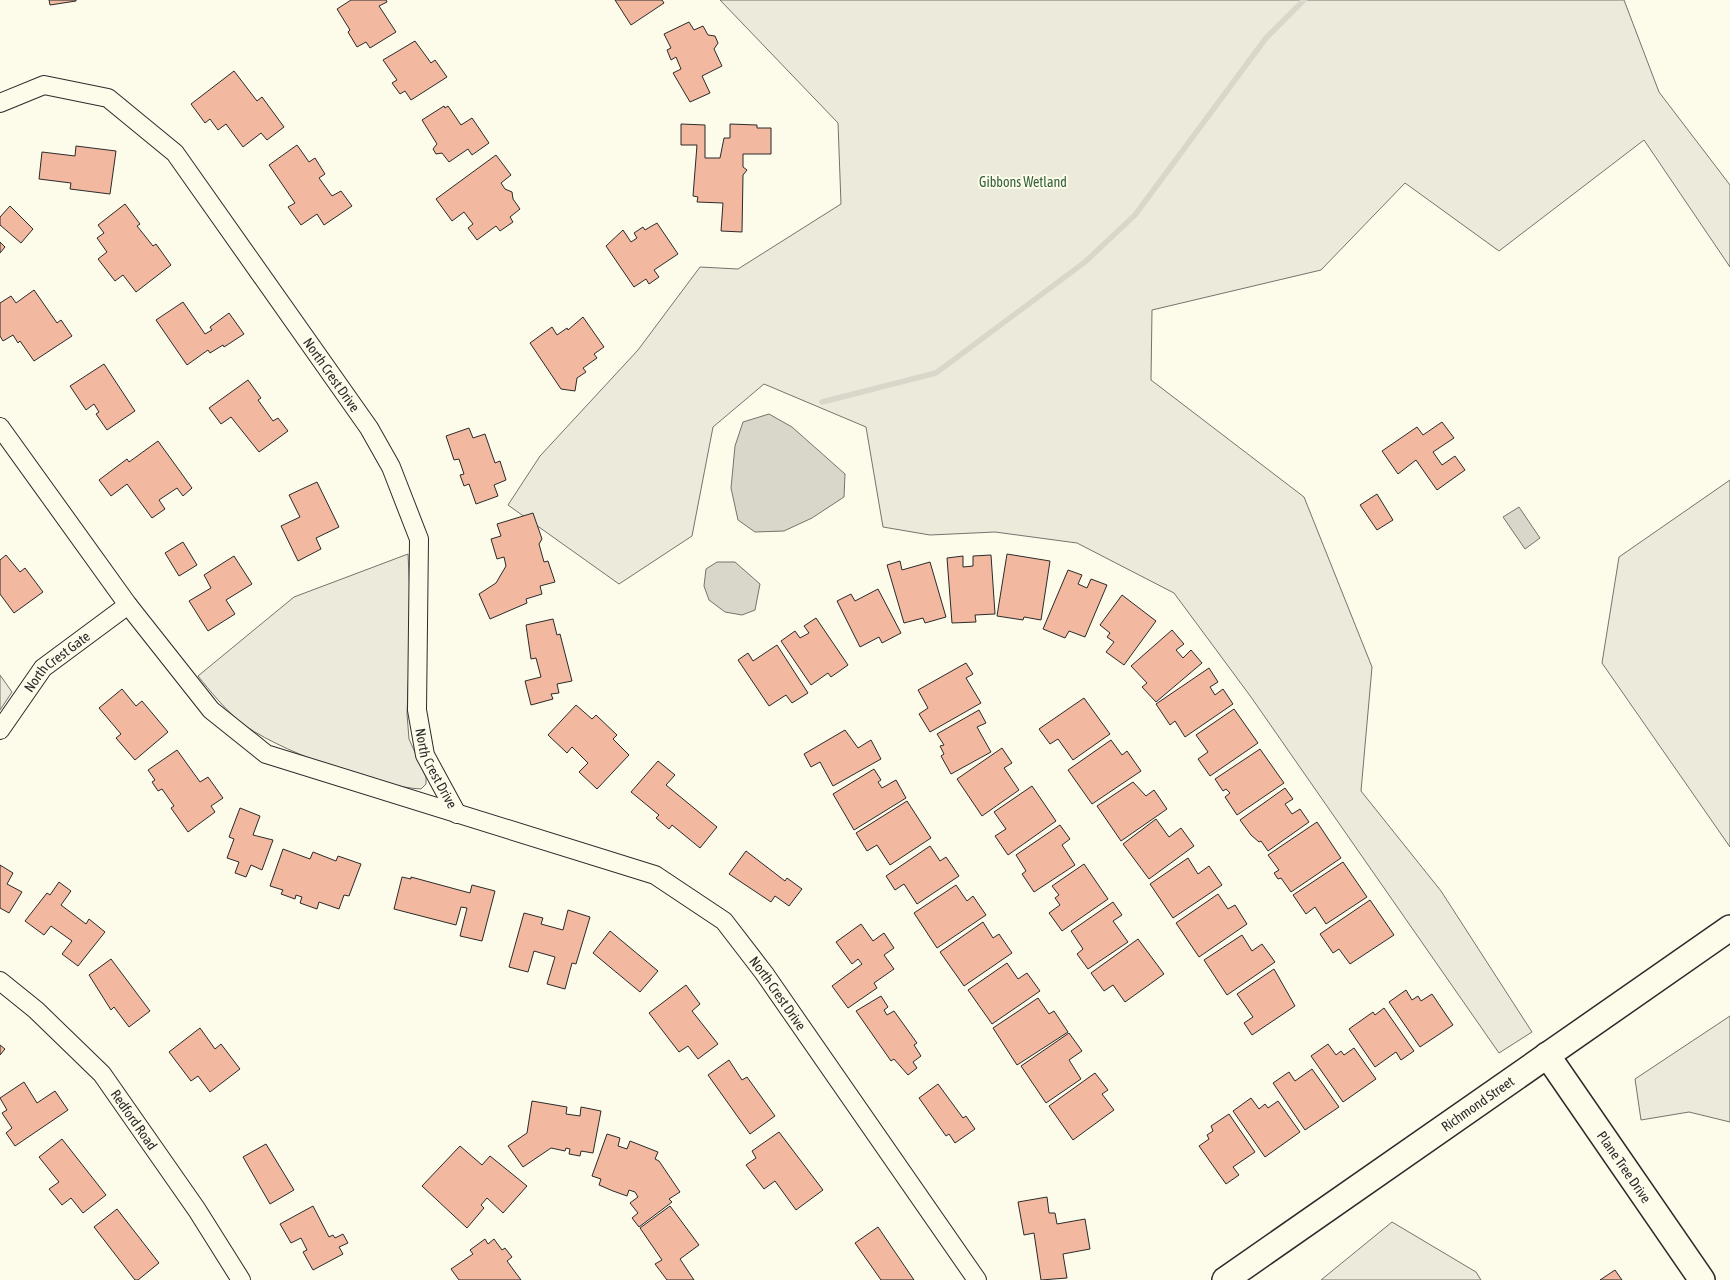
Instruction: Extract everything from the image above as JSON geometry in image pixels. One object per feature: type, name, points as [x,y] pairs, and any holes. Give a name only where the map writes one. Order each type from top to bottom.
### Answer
[{"type":"main road","name":"Richmond Street","points":[[1226,1280],[1730,928]]},
{"type":"main road","name":"Plane Tree Drive","points":[[1547,1056],[1702,1280]]},
{"type":"street","name":"North Crest Drive","points":[[0,103],[44,85],[108,98],[175,153],[369,428],[391,466],[419,540],[417,710],[425,754],[457,814]]},
{"type":"street","name":"North Crest Drive","points":[[0,427],[128,605],[210,710],[266,754],[654,875],[724,921],[764,972],[977,1280]]},
{"type":"street","name":"North Crest Gate","points":[[0,730],[43,668],[128,605]]},
{"type":"street","name":"Redford Road","points":[[0,981],[36,1010],[102,1074],[197,1210],[241,1280]]},
{"type":"green space","name":"Gibbons Wetland","points":[[720,0],[1624,0],[1659,92],[1730,185],[1730,267],[1644,140],[1499,251],[1405,183],[1321,270],[1152,310],[1151,380],[1304,497],[1372,667],[1361,791],[1441,891],[1532,1032],[1499,1053],[1251,697],[1174,593],[1077,543],[995,532],[930,535],[883,527],[866,427],[764,384],[713,427],[692,536],[619,584],[508,505],[540,456],[638,350],[700,267],[738,269],[841,204],[838,123]]},
{"type":"green space","points":[[1730,480],[1730,847],[1602,663],[1619,557]]},
{"type":"green space","points":[[408,554],[411,617],[407,714],[409,739],[426,777],[426,784],[421,789],[402,787],[353,774],[326,765],[276,743],[239,721],[198,676],[294,597]]},
{"type":"green space","points":[[0,675],[12,692],[0,710]]},
{"type":"green space","points":[[1730,1016],[1730,1122],[1689,1112],[1641,1120],[1635,1079]]},
{"type":"green space","points":[[1392,1222],[1476,1272],[1481,1280],[1321,1280]]},
{"type":"shaded area","points":[[769,414],[792,427],[845,474],[844,497],[812,518],[784,531],[755,532],[738,520],[731,488],[735,446],[743,422]]},
{"type":"shaded area","points":[[1519,507],[1540,538],[1525,549],[1503,517]]},
{"type":"shaded area","points":[[717,562],[735,562],[760,584],[755,610],[742,615],[725,612],[709,600],[704,586],[706,569]]},
{"type":"building","points":[[49,0],[76,0],[76,1],[50,5]]},
{"type":"building","points":[[351,0],[386,0],[387,2],[379,6],[396,32],[370,48],[366,42],[357,47],[348,32],[350,30],[337,9]]},
{"type":"building","points":[[615,0],[662,0],[664,3],[631,25]]},
{"type":"building","points":[[689,22],[694,30],[703,26],[708,35],[715,36],[718,43],[714,49],[722,66],[702,76],[710,93],[690,102],[673,73],[681,69],[676,57],[671,60],[667,50],[671,48],[664,34]]},
{"type":"building","points":[[415,41],[431,63],[435,60],[447,77],[411,100],[405,91],[400,94],[392,83],[397,80],[383,60]]},
{"type":"building","points":[[234,71],[257,101],[262,97],[284,127],[267,140],[261,133],[243,147],[226,124],[218,130],[210,119],[205,123],[191,104]]},
{"type":"building","points":[[444,106],[445,108],[448,106],[461,125],[472,118],[489,143],[472,155],[468,149],[449,162],[442,153],[436,154],[433,149],[437,144],[422,120]]},
{"type":"building","points":[[681,124],[705,125],[705,158],[720,158],[724,138],[730,138],[730,124],[757,125],[757,128],[771,128],[771,154],[743,154],[743,167],[747,170],[743,175],[742,232],[721,231],[723,203],[697,202],[698,197],[693,196],[697,145],[681,145]]},
{"type":"building","points":[[297,145],[309,162],[315,158],[325,174],[319,178],[332,196],[341,191],[352,206],[324,225],[317,214],[301,225],[288,207],[295,203],[269,165]]},
{"type":"building","points":[[76,146],[116,151],[110,194],[70,189],[71,183],[39,179],[42,152],[75,156]]},
{"type":"building","points":[[496,155],[511,175],[501,183],[505,189],[512,192],[513,199],[520,209],[510,217],[513,222],[500,231],[496,226],[477,240],[468,228],[473,224],[464,212],[452,221],[436,199]]},
{"type":"building","points":[[125,204],[140,224],[137,226],[153,246],[156,244],[171,265],[136,292],[123,275],[115,281],[98,259],[107,252],[97,238],[104,233],[98,225]]},
{"type":"building","points":[[10,206],[33,229],[21,243],[0,225],[0,217]]},
{"type":"building","points":[[657,223],[678,254],[654,270],[659,277],[649,284],[646,279],[634,287],[606,246],[623,230],[631,242],[637,238],[634,233],[643,227],[645,230]]},
{"type":"building","points":[[0,242],[5,247],[0,253]]},
{"type":"building","points":[[34,290],[57,323],[61,320],[72,336],[34,361],[20,341],[18,343],[13,335],[3,341],[0,336],[0,303],[11,296],[16,303]]},
{"type":"building","points":[[183,302],[205,334],[212,330],[210,327],[229,313],[244,334],[224,347],[223,345],[210,353],[208,350],[187,365],[156,320]]},
{"type":"building","points":[[583,317],[604,347],[594,354],[597,358],[583,368],[586,372],[577,378],[575,391],[561,389],[530,343],[552,327],[557,335],[567,328],[568,330]]},
{"type":"building","points":[[104,364],[135,411],[107,430],[96,414],[99,412],[94,404],[86,410],[70,386]]},
{"type":"building","points":[[248,380],[261,398],[258,400],[273,421],[278,418],[288,431],[259,452],[231,417],[221,424],[209,408]]},
{"type":"building","points":[[1442,422],[1454,438],[1433,452],[1442,465],[1455,456],[1465,470],[1437,490],[1416,460],[1398,474],[1382,451],[1417,427],[1423,435]]},
{"type":"building","points":[[469,428],[473,438],[485,434],[495,463],[500,461],[506,480],[494,485],[498,496],[476,504],[469,484],[464,486],[460,475],[464,474],[459,459],[454,460],[446,436]]},
{"type":"building","points":[[158,441],[192,488],[183,496],[177,488],[159,500],[165,509],[152,518],[127,484],[111,496],[99,480],[127,459],[129,462]]},
{"type":"building","points":[[317,482],[339,527],[316,538],[321,549],[298,561],[281,526],[300,517],[289,495]]},
{"type":"building","points":[[1377,494],[1393,520],[1377,530],[1360,505]]},
{"type":"building","points":[[533,513],[542,539],[539,544],[544,562],[548,561],[555,582],[540,586],[542,594],[526,599],[527,603],[490,619],[479,594],[496,583],[506,566],[504,557],[497,559],[491,539],[501,536],[497,524]]},
{"type":"building","points":[[183,542],[197,565],[179,576],[165,553]]},
{"type":"building","points":[[1007,554],[1050,561],[1041,620],[1024,617],[1023,620],[997,616]]},
{"type":"building","points":[[6,555],[20,572],[25,568],[43,592],[14,613],[0,594],[0,560]]},
{"type":"building","points":[[991,555],[995,614],[975,615],[976,622],[952,623],[947,558],[963,556],[963,567],[973,566],[973,556]]},
{"type":"building","points":[[234,556],[252,584],[226,600],[235,614],[208,631],[189,601],[211,588],[204,575]]},
{"type":"building","points":[[900,561],[902,570],[930,562],[946,617],[925,623],[923,618],[904,623],[887,565]]},
{"type":"building","points":[[1068,570],[1082,575],[1078,584],[1087,588],[1091,579],[1107,585],[1085,637],[1069,631],[1065,638],[1043,629]]},
{"type":"building","points":[[878,589],[901,633],[882,643],[879,637],[860,647],[837,601],[851,594],[855,601]]},
{"type":"building","points":[[1122,595],[1156,621],[1124,665],[1106,652],[1114,642],[1107,637],[1110,633],[1100,625]]},
{"type":"building","points":[[816,618],[848,665],[831,677],[828,673],[811,685],[781,641],[795,631],[800,638],[809,633],[804,626]]},
{"type":"building","points":[[553,619],[557,635],[560,634],[572,681],[557,684],[559,693],[551,694],[553,699],[531,705],[525,681],[541,677],[536,658],[531,659],[526,625]]},
{"type":"building","points":[[1172,630],[1184,644],[1176,650],[1183,658],[1191,650],[1202,663],[1156,702],[1142,687],[1147,683],[1131,666]]},
{"type":"building","points":[[777,645],[808,693],[792,703],[786,695],[769,706],[738,660],[748,653],[753,661]]},
{"type":"building","points":[[966,663],[973,674],[966,678],[981,703],[930,732],[919,714],[928,708],[918,690]]},
{"type":"building","points":[[1209,668],[1218,682],[1210,687],[1215,695],[1223,689],[1233,704],[1185,737],[1175,721],[1170,725],[1156,704]]},
{"type":"building","points":[[122,689],[136,706],[142,701],[168,732],[135,760],[116,738],[121,734],[99,708]]},
{"type":"building","points":[[1084,698],[1110,734],[1073,760],[1058,739],[1050,744],[1039,729]]},
{"type":"building","points":[[576,705],[592,719],[596,715],[617,735],[613,739],[629,755],[597,789],[579,772],[588,763],[572,747],[567,753],[548,735]]},
{"type":"building","points":[[1234,709],[1258,743],[1210,776],[1198,759],[1208,752],[1196,735]]},
{"type":"building","points":[[979,710],[986,723],[977,727],[991,752],[951,774],[941,756],[944,754],[940,746],[944,745],[937,734]]},
{"type":"building","points":[[845,730],[858,748],[871,740],[881,759],[833,786],[820,762],[811,767],[804,754]]},
{"type":"building","points":[[1111,740],[1122,755],[1127,751],[1141,771],[1092,804],[1068,770]]},
{"type":"building","points":[[1002,748],[1012,763],[1004,768],[1019,790],[982,816],[957,779]]},
{"type":"building","points":[[1260,749],[1284,783],[1237,815],[1225,797],[1230,793],[1226,789],[1223,791],[1215,779]]},
{"type":"building","points":[[177,750],[200,782],[208,777],[223,798],[211,806],[215,812],[188,832],[171,808],[174,806],[162,789],[158,791],[152,782],[155,780],[148,770]]},
{"type":"building","points":[[658,761],[675,775],[666,785],[717,827],[700,848],[672,825],[669,829],[656,818],[659,815],[631,792]]},
{"type":"building","points":[[874,769],[881,780],[878,782],[882,788],[896,780],[906,798],[854,830],[833,794]]},
{"type":"building","points":[[1133,782],[1146,796],[1154,790],[1167,809],[1121,841],[1097,806]]},
{"type":"building","points":[[1032,786],[1056,821],[1008,855],[995,836],[1006,829],[994,812]]},
{"type":"building","points":[[1285,788],[1293,799],[1285,804],[1292,814],[1300,809],[1309,822],[1268,851],[1261,841],[1259,842],[1251,835],[1240,820]]},
{"type":"building","points":[[907,801],[931,838],[890,865],[877,845],[867,851],[856,833]]},
{"type":"building","points":[[240,808],[260,816],[253,835],[273,840],[262,870],[251,865],[246,877],[235,873],[239,862],[227,858],[234,839],[229,837]]},
{"type":"building","points":[[1156,819],[1169,837],[1181,828],[1194,846],[1149,879],[1123,844]]},
{"type":"building","points":[[1317,822],[1341,858],[1291,892],[1281,878],[1278,879],[1274,873],[1279,870],[1268,855]]},
{"type":"building","points":[[1060,825],[1070,839],[1062,845],[1075,865],[1034,892],[1022,874],[1026,871],[1016,855]]},
{"type":"building","points":[[930,846],[940,861],[946,857],[959,876],[917,904],[904,884],[895,890],[886,876]]},
{"type":"building","points":[[283,849],[310,859],[313,852],[336,861],[338,856],[361,864],[349,896],[344,895],[339,909],[319,902],[317,909],[300,903],[302,897],[296,895],[295,899],[281,894],[283,890],[270,886]]},
{"type":"building","points":[[746,851],[785,881],[787,878],[802,889],[789,906],[775,896],[771,902],[729,874]]},
{"type":"building","points":[[1188,858],[1198,874],[1209,866],[1222,885],[1173,918],[1150,884]]},
{"type":"building","points":[[1343,862],[1367,897],[1326,924],[1315,907],[1306,914],[1293,895]]},
{"type":"building","points":[[1084,864],[1108,899],[1062,931],[1049,913],[1060,905],[1055,898],[1059,895],[1052,886]]},
{"type":"building","points":[[0,865],[13,873],[7,884],[22,892],[9,913],[0,908]]},
{"type":"building","points":[[402,877],[411,879],[411,877],[470,893],[472,885],[495,891],[482,941],[460,936],[467,908],[461,907],[456,925],[394,909]]},
{"type":"building","points":[[59,882],[71,891],[61,905],[86,924],[89,919],[105,932],[78,966],[62,954],[72,941],[51,926],[44,935],[25,921],[47,893],[50,895]]},
{"type":"building","points":[[956,885],[967,901],[973,896],[986,915],[937,948],[914,913]]},
{"type":"building","points":[[1218,894],[1228,909],[1235,905],[1247,924],[1199,957],[1176,923]]},
{"type":"building","points":[[1370,900],[1394,935],[1350,964],[1339,949],[1333,953],[1320,934]]},
{"type":"building","points":[[1113,902],[1122,915],[1113,921],[1128,942],[1088,969],[1077,954],[1083,949],[1071,931]]},
{"type":"building","points":[[568,910],[590,917],[576,964],[572,963],[565,989],[547,984],[555,957],[534,951],[528,972],[509,967],[524,913],[543,918],[541,924],[563,930]]},
{"type":"building","points":[[983,922],[993,938],[999,934],[1012,953],[964,986],[940,952]]},
{"type":"building","points":[[861,924],[873,941],[884,933],[894,948],[884,955],[894,969],[874,983],[877,988],[848,1008],[832,986],[862,964],[858,959],[852,964],[836,942]]},
{"type":"building","points":[[610,931],[658,971],[640,992],[593,953]]},
{"type":"building","points":[[1242,935],[1252,951],[1262,944],[1275,962],[1227,995],[1204,960]]},
{"type":"building","points":[[1138,939],[1164,974],[1125,1002],[1113,985],[1104,991],[1091,973]]},
{"type":"building","points":[[111,959],[150,1011],[129,1027],[114,1007],[111,1010],[89,975]]},
{"type":"building","points":[[1007,963],[1018,979],[1027,973],[1040,991],[992,1024],[968,990]]},
{"type":"building","points":[[1274,969],[1295,1006],[1252,1035],[1244,1023],[1253,1017],[1237,994]]},
{"type":"building","points":[[686,985],[700,1004],[692,1011],[718,1044],[698,1059],[688,1046],[679,1052],[649,1013]]},
{"type":"building","points":[[1406,990],[1412,1000],[1418,996],[1421,1001],[1432,994],[1453,1025],[1420,1047],[1389,1002]]},
{"type":"building","points":[[881,996],[888,1007],[884,1010],[887,1015],[894,1011],[917,1043],[914,1045],[921,1056],[913,1062],[917,1068],[908,1075],[894,1059],[891,1061],[856,1011]]},
{"type":"building","points":[[1038,998],[1049,1014],[1054,1011],[1068,1032],[1017,1065],[993,1028]]},
{"type":"building","points":[[1384,1008],[1414,1051],[1401,1060],[1396,1052],[1375,1067],[1349,1029],[1373,1012],[1375,1015]]},
{"type":"building","points":[[200,1028],[215,1049],[221,1044],[240,1069],[210,1092],[198,1076],[191,1081],[169,1052]]},
{"type":"building","points":[[1069,1033],[1082,1051],[1069,1060],[1081,1079],[1046,1103],[1021,1066]]},
{"type":"building","points":[[1328,1044],[1336,1055],[1341,1051],[1344,1055],[1354,1048],[1376,1079],[1343,1102],[1311,1056]]},
{"type":"building","points":[[0,1045],[5,1049],[0,1055]]},
{"type":"building","points":[[729,1060],[742,1080],[747,1077],[775,1116],[750,1134],[708,1075]]},
{"type":"building","points":[[1312,1069],[1339,1107],[1305,1130],[1273,1083],[1289,1072],[1295,1081]]},
{"type":"building","points":[[1095,1073],[1108,1090],[1102,1094],[1114,1110],[1073,1140],[1049,1106]]},
{"type":"building","points":[[24,1082],[37,1103],[55,1091],[68,1110],[15,1146],[6,1133],[12,1128],[2,1113],[7,1110],[0,1098]]},
{"type":"building","points":[[938,1084],[963,1118],[966,1116],[975,1129],[955,1143],[949,1134],[946,1136],[919,1098]]},
{"type":"building","points":[[1251,1098],[1259,1109],[1265,1104],[1268,1108],[1278,1101],[1300,1132],[1265,1157],[1233,1111]]},
{"type":"building","points":[[532,1101],[567,1107],[566,1114],[580,1116],[581,1107],[601,1111],[593,1153],[581,1151],[580,1156],[569,1154],[570,1149],[566,1148],[565,1151],[551,1148],[523,1167],[508,1146],[527,1133]]},
{"type":"building","points":[[1229,1114],[1255,1152],[1233,1167],[1239,1175],[1226,1184],[1199,1146],[1209,1139],[1207,1135],[1213,1131],[1211,1126]]},
{"type":"building","points":[[779,1132],[823,1190],[796,1210],[775,1181],[764,1189],[746,1165],[756,1158],[752,1151]]},
{"type":"building","points":[[607,1134],[620,1138],[618,1146],[627,1149],[630,1141],[658,1152],[655,1159],[659,1161],[680,1192],[669,1199],[672,1202],[639,1227],[632,1218],[638,1213],[630,1203],[638,1197],[635,1192],[629,1190],[627,1196],[613,1191],[599,1185],[601,1179],[592,1176]]},
{"type":"building","points":[[62,1139],[106,1195],[83,1213],[71,1198],[62,1205],[49,1189],[59,1182],[39,1157]]},
{"type":"building","points":[[266,1144],[294,1190],[270,1204],[243,1157]]},
{"type":"building","points":[[460,1146],[482,1165],[490,1156],[527,1186],[503,1213],[487,1198],[481,1205],[484,1208],[467,1228],[422,1186]]},
{"type":"building","points":[[1047,1197],[1049,1213],[1055,1213],[1057,1224],[1085,1219],[1090,1249],[1063,1254],[1067,1278],[1041,1280],[1034,1233],[1024,1235],[1018,1202]]},
{"type":"building","points":[[313,1206],[329,1237],[333,1235],[335,1238],[343,1234],[348,1243],[339,1247],[343,1254],[313,1270],[303,1252],[307,1250],[301,1238],[291,1243],[280,1224]]},
{"type":"building","points":[[670,1206],[699,1245],[680,1259],[694,1280],[667,1280],[655,1264],[662,1260],[640,1228]]},
{"type":"building","points":[[117,1209],[159,1263],[138,1280],[135,1280],[94,1227]]},
{"type":"building","points":[[878,1227],[914,1280],[881,1280],[855,1243]]},
{"type":"building","points":[[485,1239],[488,1244],[494,1239],[502,1250],[505,1248],[512,1257],[507,1261],[521,1280],[459,1280],[451,1269],[473,1254],[470,1250]]},
{"type":"building","points":[[1615,1270],[1622,1280],[1600,1280]]},
{"type":"waterway","points":[[822,402],[936,373],[1085,262],[1135,215],[1266,38],[1304,0]]}]
